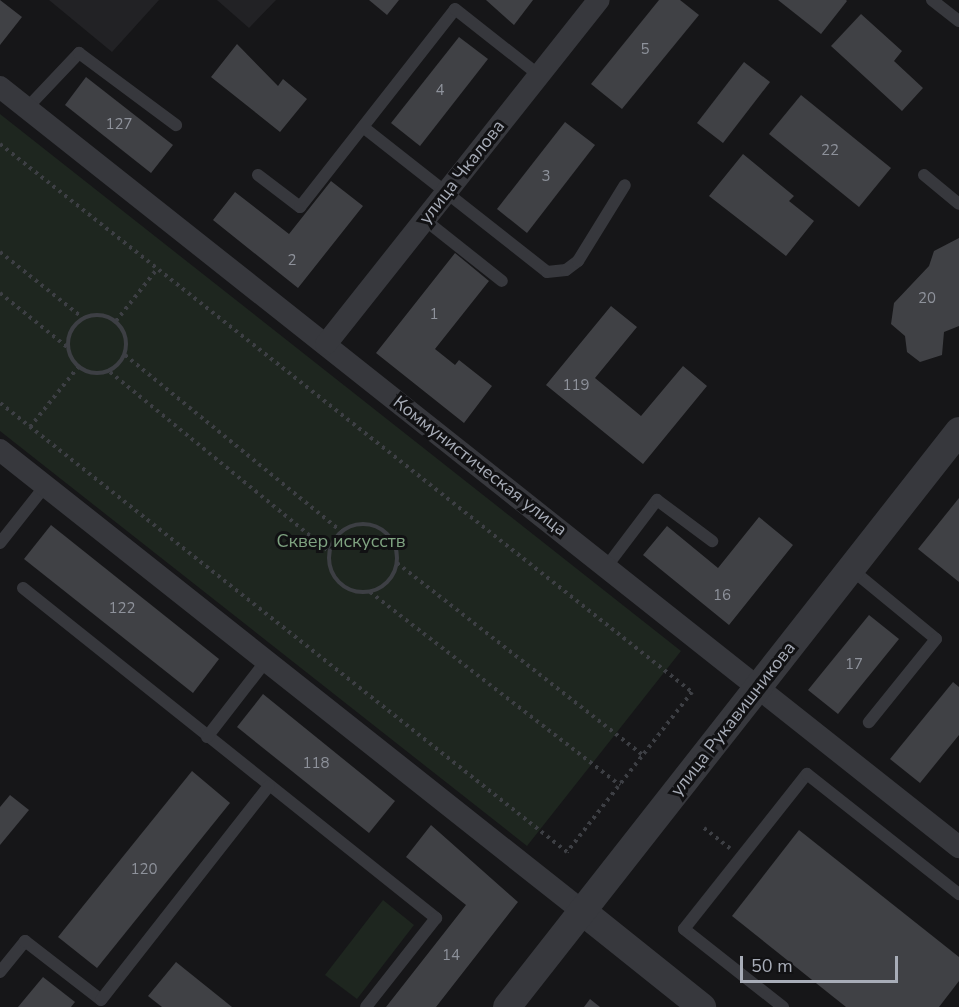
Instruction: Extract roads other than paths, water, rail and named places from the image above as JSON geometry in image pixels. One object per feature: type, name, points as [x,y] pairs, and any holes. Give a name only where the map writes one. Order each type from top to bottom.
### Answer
[{"type":"street","name":"улица Чкалова","points":[[326,344],[599,0]]},
{"type":"street","name":"Коммунистическая улица","points":[[0,87],[759,686],[959,847]]},
{"type":"street","name":"улица Рукавишникова","points":[[507,1007],[959,431]]},
{"type":"street","points":[[0,450],[702,1007]]},
{"type":"lane","points":[[932,0],[959,21]]},
{"type":"lane","points":[[258,175],[300,207],[455,9],[539,75]]},
{"type":"lane","points":[[27,108],[78,53],[176,125]]},
{"type":"lane","points":[[363,127],[445,194],[547,272],[557,273],[590,246],[625,185]]},
{"type":"lane","points":[[924,175],[959,204]]},
{"type":"lane","points":[[424,220],[502,282]]},
{"type":"lane","points":[[0,543],[45,486]]},
{"type":"lane","points":[[607,566],[657,500],[712,541]]},
{"type":"lane","points":[[851,569],[936,639],[869,722]]},
{"type":"lane","points":[[23,588],[436,918],[366,1007]]},
{"type":"lane","points":[[207,737],[267,662]]},
{"type":"lane","points":[[783,1007],[684,929],[807,774],[959,894]]},
{"type":"lane","points":[[0,972],[25,940],[101,1000],[269,786]]},
{"type":"park label","name":"Сквер искусств","points":[[341,541]]}]
